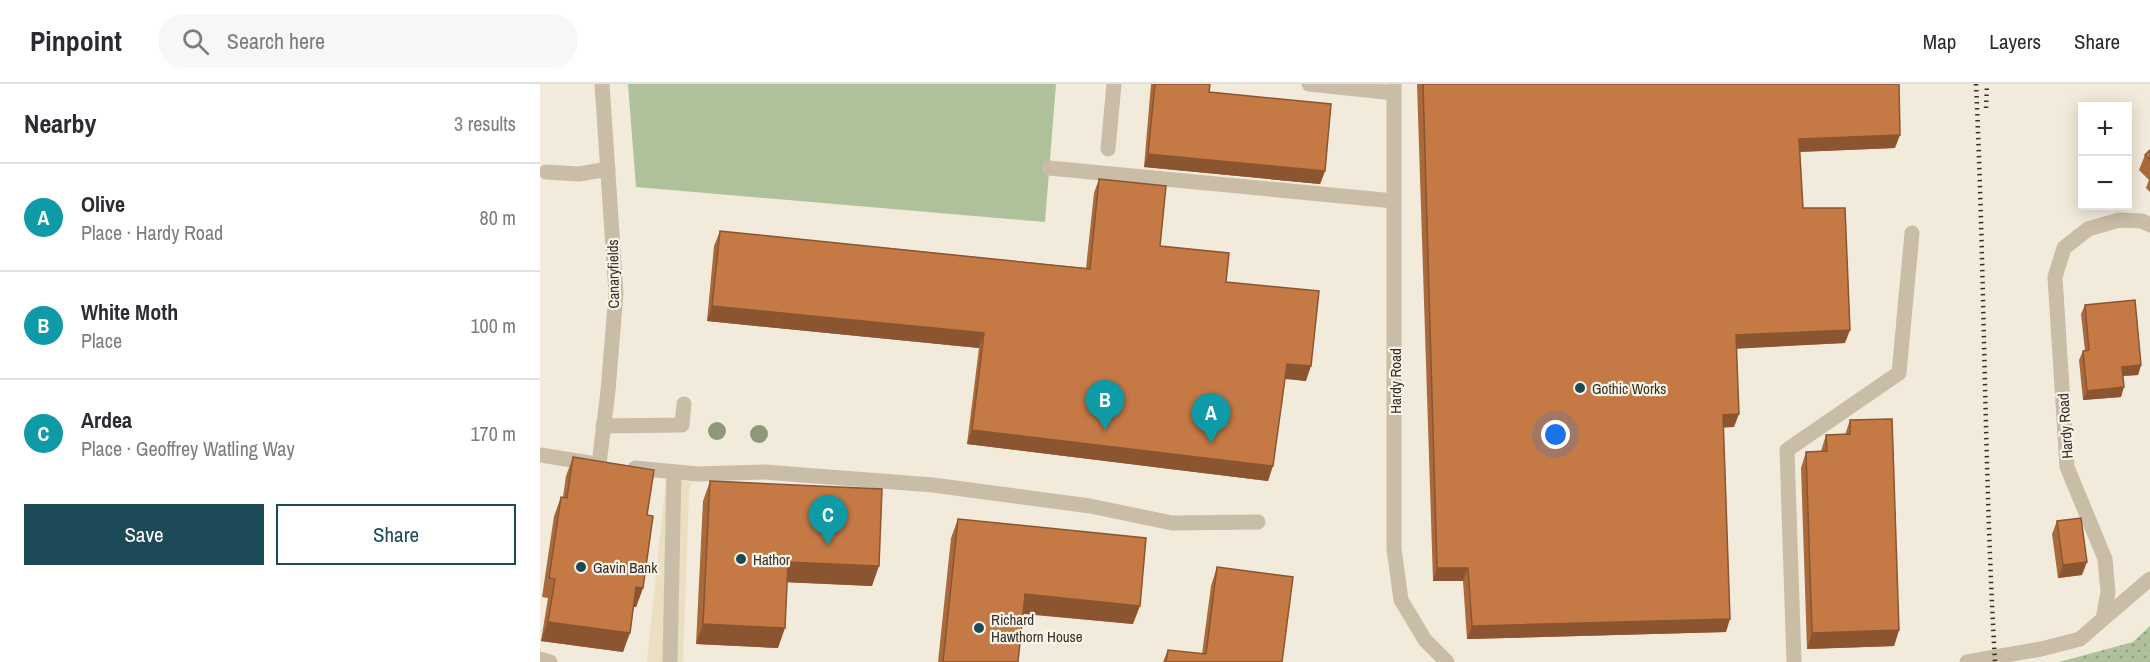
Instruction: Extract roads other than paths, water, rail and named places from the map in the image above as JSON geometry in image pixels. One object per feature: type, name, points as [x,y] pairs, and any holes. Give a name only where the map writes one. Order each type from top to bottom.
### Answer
[{"type":"street","name":"Canaryfields","points":[[602,84],[616,293],[603,426],[609,466]]},
{"type":"street","points":[[1108,149],[1114,84]]},
{"type":"street","points":[[1309,84],[1394,89]]},
{"type":"street","name":"Hardy Road","points":[[1394,89],[1394,549],[1401,600],[1425,640],[1447,662]]},
{"type":"street","points":[[1049,168],[1394,201]]},
{"type":"street","points":[[546,172],[579,174],[608,170]]},
{"type":"street","name":"Hardy Road","points":[[2103,619],[2108,592],[2105,559],[2067,467],[2055,277],[2064,248],[2088,229],[2119,220],[2142,221],[2150,225]]},
{"type":"street","points":[[1794,662],[1787,450],[1899,373],[1912,233]]},
{"type":"street","points":[[603,426],[682,425],[684,404]]},
{"type":"street","points":[[540,455],[609,466],[697,474],[764,472],[933,485],[1090,506],[1172,523],[1258,522]]},
{"type":"street","points":[[670,662],[674,472]]},
{"type":"street","points":[[1967,662],[2041,649],[2080,639],[2150,579]]},
{"type":"street","points":[[540,659],[550,662]]},
{"type":"railway","points":[[1976,84],[1995,662]]},
{"type":"railway","points":[[1986,108],[1987,84]]},
{"type":"place","name":"Gothic Works","points":[[1580,388]]},
{"type":"place","name":"White Moth","points":[[1105,430]]},
{"type":"place","name":"Olive","points":[[1211,443]]},
{"type":"place","name":"Ardea","points":[[828,545]]},
{"type":"place","name":"Hathor","points":[[741,559]]},
{"type":"place","name":"Gavin Bank","points":[[581,567]]},
{"type":"place","name":"Richard Hawthorn House","points":[[979,628]]}]
